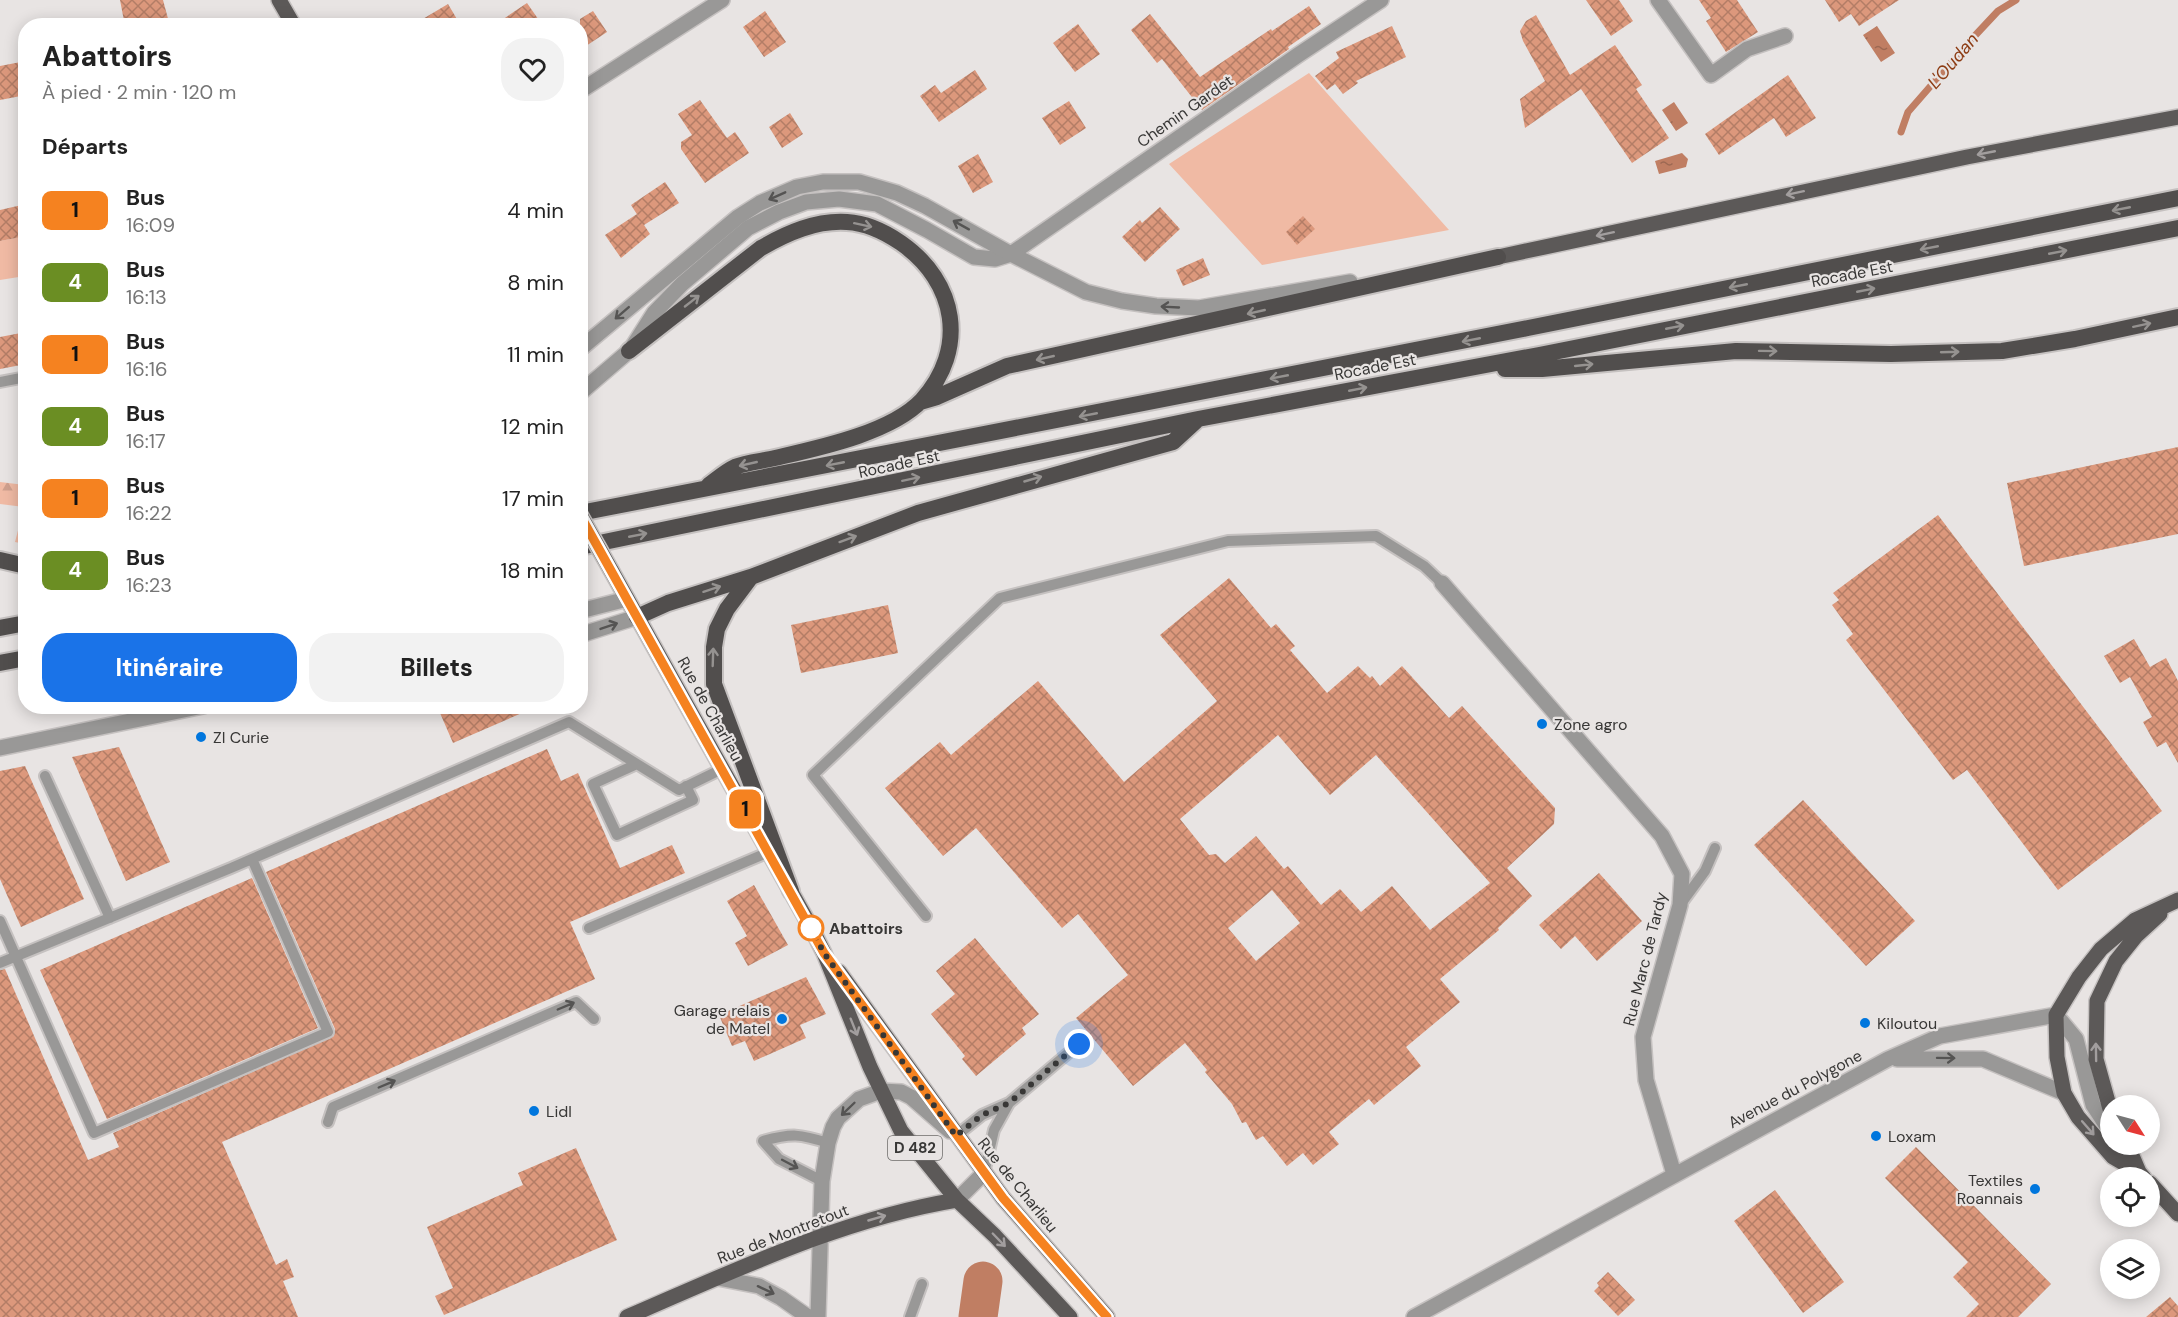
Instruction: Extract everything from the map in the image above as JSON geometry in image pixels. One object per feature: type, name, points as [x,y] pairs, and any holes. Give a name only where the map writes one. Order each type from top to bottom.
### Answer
[{"type":"highway","name":"Rocade Est","points":[[588,512],[2178,198]]},
{"type":"highway","points":[[630,351],[730,271],[768,244],[803,228],[824,224],[855,223],[870,226],[912,251],[931,270],[943,290],[949,312],[951,337],[945,363],[935,384],[920,402],[872,431],[843,442],[735,467],[702,489]]},
{"type":"highway","name":"Rocade Est","points":[[588,545],[1198,420],[1467,369],[1540,362],[1618,339],[2178,228]]},
{"type":"highway","points":[[920,402],[937,397],[1007,366],[1498,257]]},
{"type":"highway","points":[[1540,362],[1626,360],[1736,351],[1891,354],[2002,351],[2075,339],[2178,317]]},
{"type":"highway","points":[[637,617],[668,603],[751,577],[918,513],[1062,471],[1173,442],[1198,420]]},
{"type":"highway","points":[[0,560],[18,564]]},
{"type":"highway","points":[[751,577],[727,609],[717,629],[714,647],[714,684],[791,891]]},
{"type":"highway","points":[[0,628],[18,625]]},
{"type":"highway","points":[[0,663],[18,660]]},
{"type":"main road","points":[[279,0],[289,18]]},
{"type":"main road","points":[[2044,142],[2178,108]]},
{"type":"main road","points":[[1498,257],[1888,173],[2178,117]]},
{"type":"main road","name":"Rue de Charlieu","points":[[588,528],[824,953],[881,1091],[902,1131],[957,1200],[995,1236],[1070,1317]]},
{"type":"main road","points":[[2128,1167],[2113,1157],[2078,1117],[2064,1093],[2057,1057],[2056,1015],[2079,977],[2101,948],[2135,920],[2174,903]]},
{"type":"main road","points":[[2106,1095],[2096,1059],[2097,1001],[2116,961],[2136,936],[2174,903]]},
{"type":"main road","name":"Rue de Charlieu","points":[[824,953],[1010,1207],[1107,1317]]},
{"type":"main road","points":[[2160,1195],[2178,1214]]},
{"type":"main road","name":"Rue de Montretout","points":[[627,1317],[821,1235],[917,1207],[957,1200]]},
{"type":"street","points":[[588,86],[722,0]]},
{"type":"street","name":"Chemin Gardet","points":[[1011,254],[1381,0]]},
{"type":"street","points":[[1658,0],[1710,75],[1748,49],[1785,36]]},
{"type":"street","points":[[588,342],[738,217],[760,203],[797,187],[823,182],[859,182],[897,192],[1086,292],[1122,301],[1180,308],[1199,308],[1498,257]]},
{"type":"street","points":[[588,386],[630,351],[654,313],[682,284],[748,228],[779,212],[806,202],[839,199],[877,204],[974,257],[995,259],[1011,254]]},
{"type":"street","name":"Rue Marc de Tardy","points":[[1442,583],[1662,836],[1682,874],[1680,905],[1643,1037],[1646,1080],[1674,1174]]},
{"type":"street","points":[[588,609],[627,599]]},
{"type":"street","points":[[588,632],[637,617]]},
{"type":"street","points":[[0,748],[164,714]]},
{"type":"street","points":[[2056,1015],[2076,1039],[2093,1105],[2100,1116]]},
{"type":"street","name":"Avenue du Polygone","points":[[1414,1317],[1888,1059],[1940,1036],[2056,1015]]},
{"type":"street","points":[[1888,1059],[1983,1059],[2064,1093]]},
{"type":"street","points":[[818,1317],[822,1181],[828,1143],[838,1118],[859,1099],[881,1091],[901,1092],[911,1097],[956,1136]]},
{"type":"street","points":[[957,1200],[984,1173]]},
{"type":"street","points":[[718,1278],[759,1286],[808,1317]]},
{"type":"lane","points":[[0,382],[18,379]]},
{"type":"lane","points":[[926,916],[813,775],[1000,598],[1228,540],[1376,536],[1424,566],[1442,583]]},
{"type":"lane","points":[[0,963],[252,859],[569,722],[679,790],[722,769]]},
{"type":"lane","points":[[637,764],[593,784],[617,834],[693,800],[686,786]]},
{"type":"lane","points":[[45,776],[110,918]]},
{"type":"lane","points":[[1680,905],[1705,871],[1715,848]]},
{"type":"lane","points":[[589,928],[769,852]]},
{"type":"lane","points":[[0,921],[94,1133],[328,1032],[252,859]]},
{"type":"lane","points":[[328,1122],[333,1107],[576,1002],[594,1019]]},
{"type":"lane","points":[[956,1136],[982,1115],[1009,1103],[1079,1044]]},
{"type":"lane","points":[[984,1173],[994,1130],[1009,1103]]},
{"type":"lane","points":[[822,1181],[779,1159],[763,1141],[786,1134],[803,1135],[828,1143]]},
{"type":"lane","points":[[910,1317],[922,1284]]},
{"type":"green space","points":[[1309,73],[1449,230],[1262,265],[1169,164]]},
{"type":"green space","points":[[18,237],[18,277],[0,280],[0,241]]},
{"type":"green space","points":[[0,482],[18,484],[18,506],[0,504]]},
{"type":"water","points":[[1877,26],[1895,53],[1881,62],[1863,35]]},
{"type":"water","points":[[1674,102],[1688,123],[1676,131],[1662,110]]},
{"type":"water","points":[[1682,153],[1688,159],[1686,167],[1659,174],[1655,161]]},
{"type":"building","points":[[120,0],[163,0],[168,18],[123,18]]},
{"type":"building","points":[[1586,0],[1619,0],[1633,21],[1611,36]]},
{"type":"building","points":[[1699,0],[1737,0],[1758,32],[1726,52],[1706,21],[1711,18]]},
{"type":"building","points":[[1825,0],[1899,0],[1859,26],[1851,14],[1839,22]]},
{"type":"building","points":[[527,3],[537,18],[505,18]]},
{"type":"building","points":[[448,4],[456,18],[424,18]]},
{"type":"building","points":[[1309,6],[1321,24],[1202,110],[1162,59],[1157,63],[1131,30],[1150,14],[1200,77]]},
{"type":"building","points":[[593,11],[607,32],[588,45],[588,18],[582,18]]},
{"type":"building","points":[[765,11],[786,42],[764,57],[743,27]]},
{"type":"building","points":[[1536,15],[1570,75],[1615,45],[1642,85],[1636,89],[1669,138],[1632,163],[1581,89],[1525,128],[1520,99],[1545,81],[1520,31],[1526,21]]},
{"type":"building","points":[[1078,24],[1100,54],[1075,72],[1053,43]]},
{"type":"building","points":[[1392,26],[1406,57],[1356,81],[1358,83],[1343,94],[1335,84],[1327,90],[1315,76],[1339,58],[1336,52]]},
{"type":"building","points":[[18,63],[18,97],[0,100],[0,66]]},
{"type":"building","points":[[975,70],[987,89],[939,122],[920,96],[935,85],[941,93]]},
{"type":"building","points":[[1788,75],[1816,118],[1786,137],[1774,118],[1719,155],[1705,134]]},
{"type":"building","points":[[700,100],[727,138],[735,132],[749,153],[705,183],[681,149],[681,142],[692,135],[678,114]]},
{"type":"building","points":[[1069,101],[1086,128],[1060,145],[1042,118]]},
{"type":"building","points":[[790,113],[803,134],[782,148],[769,127]]},
{"type":"building","points":[[978,154],[993,182],[973,193],[958,166]]},
{"type":"building","points":[[665,182],[679,203],[644,225],[650,234],[621,258],[605,235],[637,214],[631,205]]},
{"type":"building","points":[[18,206],[18,238],[0,241],[0,210]]},
{"type":"building","points":[[1160,207],[1180,229],[1145,262],[1122,237],[1140,220],[1142,223]]},
{"type":"building","points":[[1303,216],[1315,229],[1297,245],[1286,232]]},
{"type":"building","points":[[1203,258],[1210,275],[1183,286],[1176,270]]},
{"type":"building","points":[[18,334],[18,366],[0,369],[0,337]]},
{"type":"building","points":[[2178,447],[2178,534],[2024,566],[2007,483]]},
{"type":"building","points":[[1938,515],[2162,811],[2058,890],[1967,770],[1953,780],[1846,640],[1853,634],[1832,605],[1839,600],[1833,593]]},
{"type":"building","points":[[1229,578],[1271,628],[1276,624],[1295,646],[1290,650],[1327,693],[1358,666],[1370,678],[1372,676],[1380,686],[1402,666],[1449,718],[1462,706],[1555,808],[1554,824],[1507,868],[1532,896],[1498,928],[1499,930],[1440,979],[1460,1002],[1406,1047],[1421,1066],[1374,1105],[1369,1099],[1329,1132],[1339,1144],[1313,1165],[1303,1153],[1287,1166],[1263,1136],[1256,1140],[1246,1122],[1242,1123],[1232,1104],[1205,1072],[1207,1070],[1185,1043],[1133,1086],[1076,1018],[1128,975],[1078,914],[1062,928],[976,828],[943,856],[885,788],[940,742],[951,755],[1038,681],[1124,782],[1217,701],[1160,635]],"holes":[[[1278,735],[1330,795],[1376,755],[1490,883],[1430,930],[1392,886],[1361,912],[1340,889],[1321,905],[1288,866],[1284,869],[1256,836],[1225,863],[1216,854],[1209,855],[1180,819]],[[1272,890],[1300,923],[1256,961],[1228,928]]]},
{"type":"building","points":[[888,605],[898,653],[801,673],[791,625]]},
{"type":"building","points":[[2134,639],[2150,667],[2166,658],[2178,681],[2178,763],[2166,742],[2157,747],[2143,722],[2152,717],[2130,677],[2120,683],[2104,656]]},
{"type":"building","points":[[440,714],[520,714],[453,743]]},
{"type":"building","points":[[119,747],[170,862],[126,881],[72,757]]},
{"type":"building","points":[[547,749],[561,781],[578,773],[620,868],[672,845],[685,873],[570,922],[595,979],[222,1142],[276,1265],[287,1259],[294,1277],[283,1281],[298,1317],[0,1317],[0,970],[5,969],[88,1160],[119,1147],[113,1133],[334,1036],[335,1029],[266,872]]},
{"type":"building","points":[[25,766],[84,899],[21,927],[0,879],[0,771]]},
{"type":"building","points":[[1803,800],[1915,921],[1866,966],[1754,845]]},
{"type":"building","points":[[1599,873],[1642,921],[1597,961],[1575,936],[1561,949],[1539,925]]},
{"type":"building","points":[[252,878],[318,1028],[107,1119],[40,970]]},
{"type":"building","points":[[754,885],[788,945],[748,966],[735,943],[747,936],[727,901]]},
{"type":"building","points":[[975,938],[1039,1014],[1022,1028],[1026,1034],[976,1076],[962,1059],[965,1056],[931,1014],[955,994],[936,971]]},
{"type":"building","points":[[806,977],[826,1014],[800,1025],[806,1038],[754,1061],[745,1041],[732,1046],[719,1015]]},
{"type":"building","points":[[1916,1147],[2051,1284],[2018,1317],[1966,1317],[1979,1304],[1953,1277],[1968,1262],[1885,1178]]},
{"type":"building","points":[[576,1148],[617,1240],[444,1315],[435,1296],[453,1288],[427,1227],[523,1185],[518,1173]]},
{"type":"building","points":[[1775,1190],[1844,1282],[1803,1313],[1734,1221]]},
{"type":"building","points":[[1608,1272],[1635,1300],[1618,1316],[1594,1291],[1599,1286],[1597,1283]]},
{"type":"building","points":[[2170,1297],[2178,1306],[2178,1317],[2146,1317]]},
{"type":"waterway","name":"L'Oudan","points":[[1901,132],[1908,112],[1998,11],[2016,0]]},
{"type":"waterway","name":"L'Oudan","points":[[978,1317],[983,1281]]},
{"type":"bus line","name":"1","points":[[588,529],[824,953],[1003,1198],[1107,1317]]},
{"type":"place","name":"Zone agro","points":[[1542,724]]},
{"type":"place","name":"ZI Curie","points":[[201,737]]},
{"type":"place","name":"Abattoirs","points":[[811,928]]},
{"type":"place","name":"Garage relais de Matel","points":[[782,1019]]},
{"type":"place","name":"Kiloutou","points":[[1865,1023]]},
{"type":"place","name":"Lidl","points":[[534,1111]]},
{"type":"place","name":"Loxam","points":[[1876,1136]]},
{"type":"place","name":"Textiles Roannais","points":[[2035,1189]]},
{"type":"route","points":[[811,928],[824,953],[956,1136],[982,1115],[1009,1103],[1079,1044]]}]
